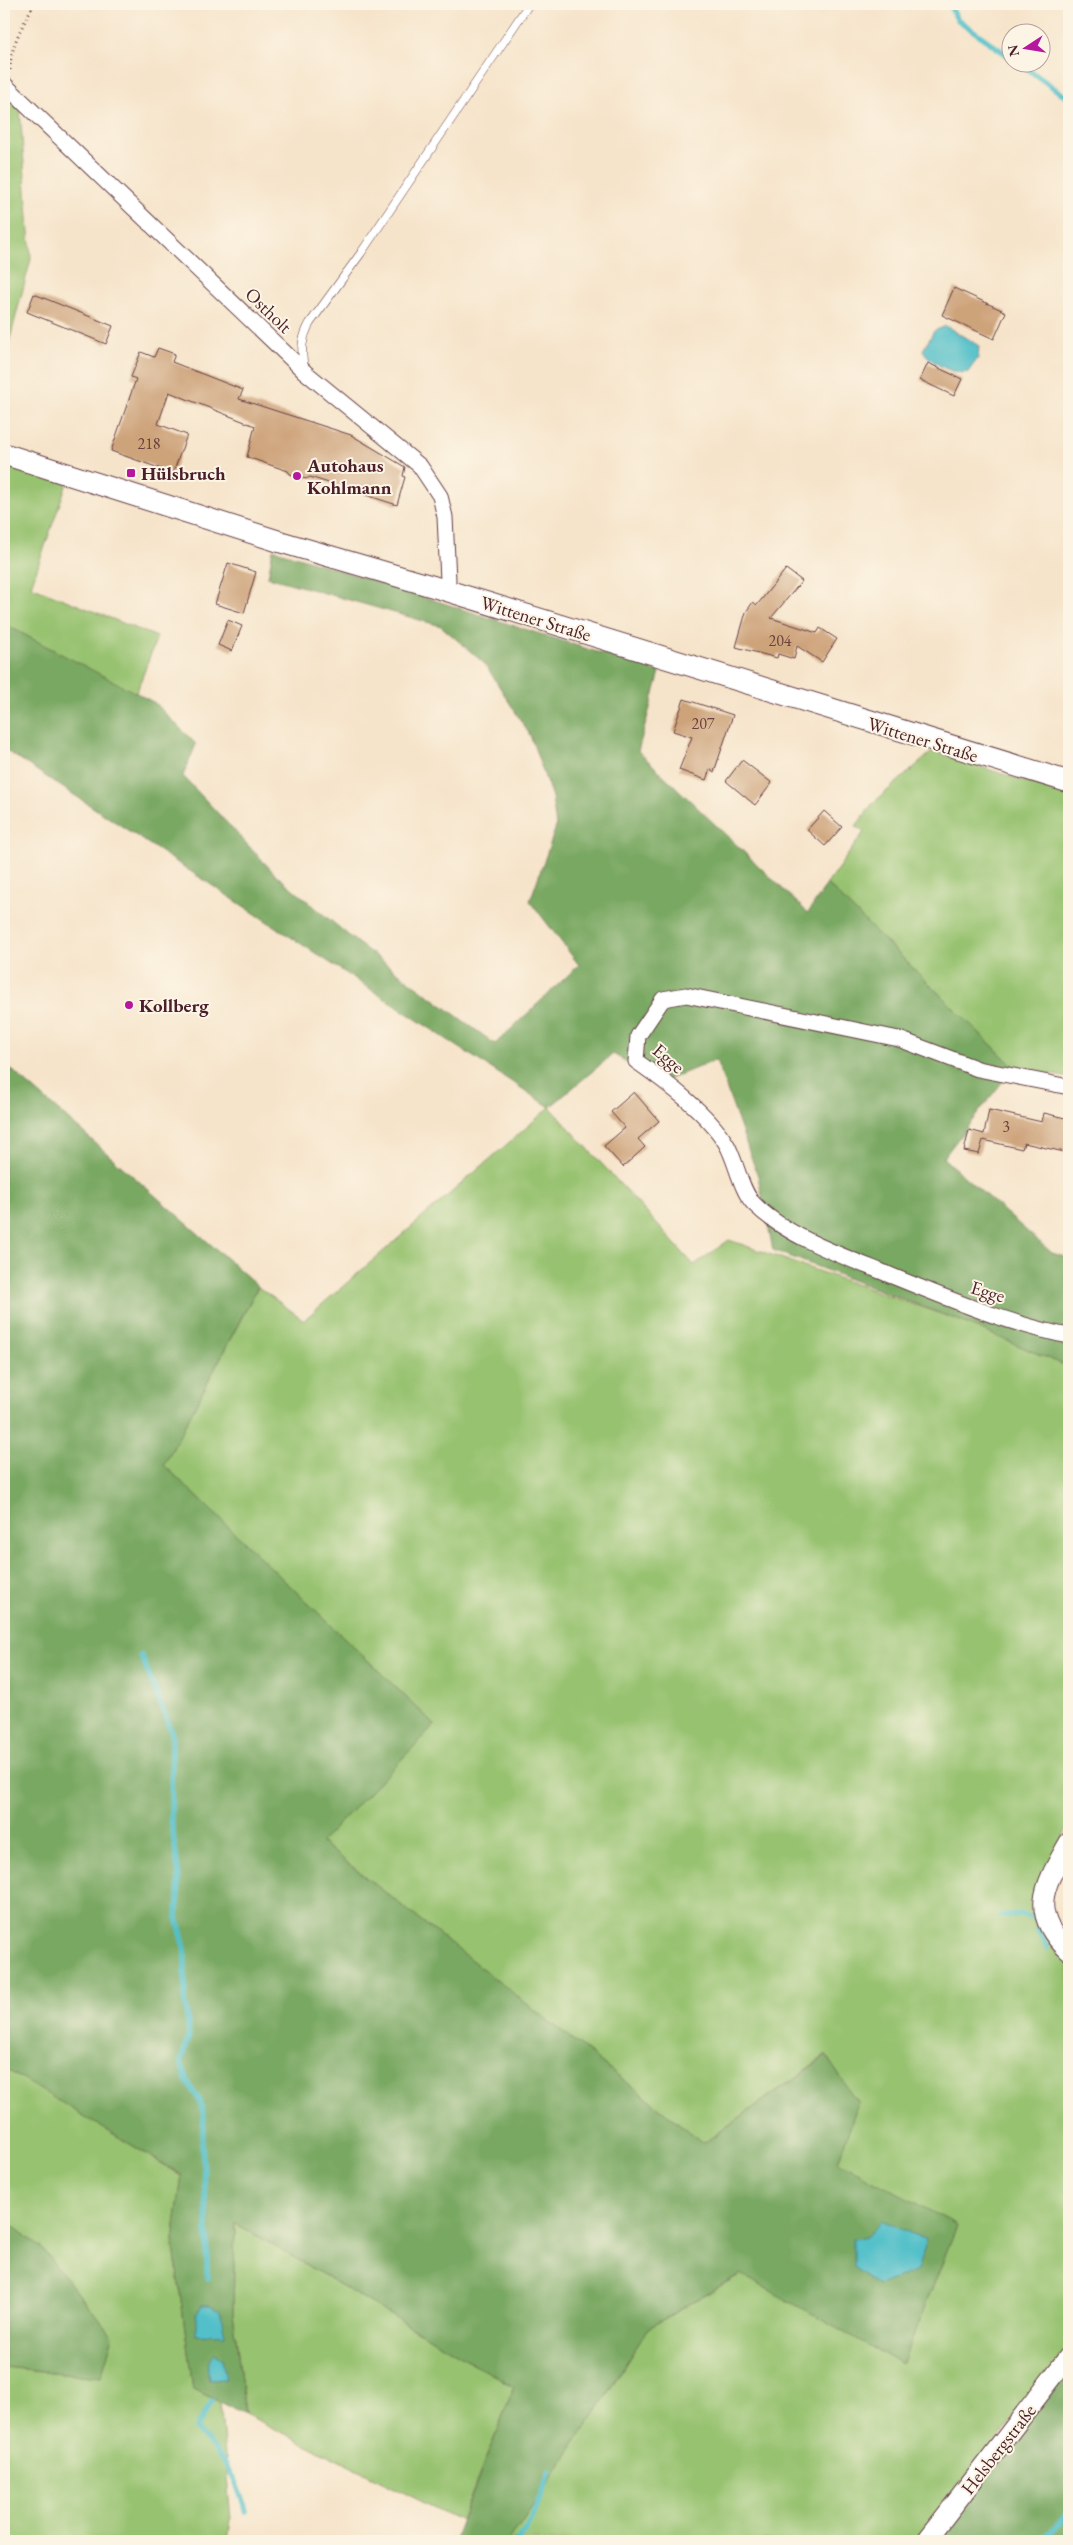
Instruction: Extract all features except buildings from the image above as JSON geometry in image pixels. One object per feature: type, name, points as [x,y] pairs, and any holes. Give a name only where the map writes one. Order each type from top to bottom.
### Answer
[{"type":"main road","name":"Wittener Straße","points":[[4,454],[281,542],[445,590],[1069,782]]},
{"type":"street","name":"Ostholt","points":[[6,86],[304,372],[409,456],[435,487],[445,517],[448,580],[445,590]]},
{"type":"street","name":"Egge","points":[[1069,1087],[978,1069],[899,1039],[686,994],[663,999],[638,1036],[636,1061],[675,1089],[706,1120],[727,1145],[753,1203],[785,1227],[834,1252],[954,1302],[1069,1336]]},
{"type":"street","points":[[1069,1842],[1046,1885],[1045,1921],[1059,1942],[1069,1950]]},
{"type":"street","name":"Helsbergstraße","points":[[926,2541],[1069,2356]]},
{"type":"lane","points":[[304,372],[301,348],[303,335],[310,323],[361,253],[529,4]]},
{"type":"path","points":[[6,86],[12,55],[21,29],[34,4]]},
{"type":"green space","points":[[4,94],[20,110],[31,259],[4,361]]},
{"type":"green space","points":[[4,464],[67,483],[31,586],[157,637],[136,694],[4,624]]},
{"type":"green space","points":[[273,549],[660,672],[638,751],[808,913],[827,884],[1014,1067],[943,1158],[1052,1253],[1069,1258],[1069,1367],[958,1320],[773,1250],[758,1176],[716,1060],[662,1082],[613,1054],[550,1107],[4,749],[4,624],[155,703],[196,744],[183,776],[275,874],[359,944],[495,1044],[579,965],[530,901],[556,827],[552,797],[530,735],[485,664],[441,626],[268,577]]},
{"type":"green space","points":[[933,751],[1042,787],[1069,792],[1069,1078],[1014,1067],[827,884],[864,832],[856,826],[873,803]]},
{"type":"green space","points":[[4,1063],[258,1286],[164,1465],[435,1725],[321,1842],[704,2143],[826,2056],[858,2103],[838,2162],[957,2225],[902,2364],[740,2274],[647,2329],[594,2415],[509,2541],[454,2541],[514,2387],[235,2223],[233,2312],[245,2414],[193,2389],[173,2240],[182,2175],[4,2068]]},
{"type":"green space","points":[[550,1107],[694,1265],[729,1240],[958,1320],[1069,1367],[1069,1824],[1040,1882],[1069,1957],[1069,2347],[920,2541],[509,2541],[594,2415],[647,2329],[741,2274],[902,2364],[957,2225],[838,2163],[857,2104],[826,2055],[704,2143],[321,1842],[435,1725],[164,1465],[258,1287],[304,1320]]},
{"type":"green space","points":[[4,2067],[182,2176],[173,2240],[193,2389],[220,2402],[231,2519],[228,2541],[4,2541],[4,2367],[101,2377],[113,2336],[42,2249],[4,2219]]},
{"type":"green space","points":[[4,2219],[42,2249],[113,2336],[101,2377],[4,2367]]},
{"type":"green space","points":[[235,2223],[514,2387],[461,2521],[245,2414],[233,2312]]},
{"type":"green space","points":[[1069,2361],[1069,2541],[932,2541]]},
{"type":"water","points":[[946,326],[979,346],[978,358],[968,372],[956,372],[943,367],[926,355],[923,350],[934,331]]},
{"type":"water","points":[[881,2221],[927,2240],[917,2271],[879,2286],[853,2267],[853,2239],[866,2236]]},
{"type":"water","points":[[202,2305],[211,2305],[220,2310],[225,2335],[196,2334],[196,2315]]},
{"type":"water","points":[[215,2354],[222,2359],[226,2379],[209,2380],[208,2366]]},
{"type":"waterway","points":[[949,4],[957,19],[1000,50]]},
{"type":"waterway","points":[[1032,72],[1069,99]]},
{"type":"waterway","points":[[141,1655],[172,1733],[171,1818],[179,1877],[177,1917],[185,1949],[185,1999],[189,2035],[181,2061],[186,2080],[200,2101],[204,2116],[202,2145],[207,2222],[207,2278]]},
{"type":"waterway","points":[[1000,1916],[1021,1914],[1032,1918]]},
{"type":"waterway","points":[[1038,1929],[1047,1948]]},
{"type":"waterway","points":[[212,2401],[196,2429],[212,2447],[232,2477],[238,2488],[245,2511]]},
{"type":"waterway","points":[[519,2541],[531,2519],[550,2471]]},
{"type":"waterway","points":[[1041,2541],[1069,2514]]},
{"type":"place","name":"Hülsbruch","points":[[131,473]]},
{"type":"place","name":"Autohaus Kohlmann","points":[[297,476]]},
{"type":"place","name":"Kollberg","points":[[129,1005]]}]
